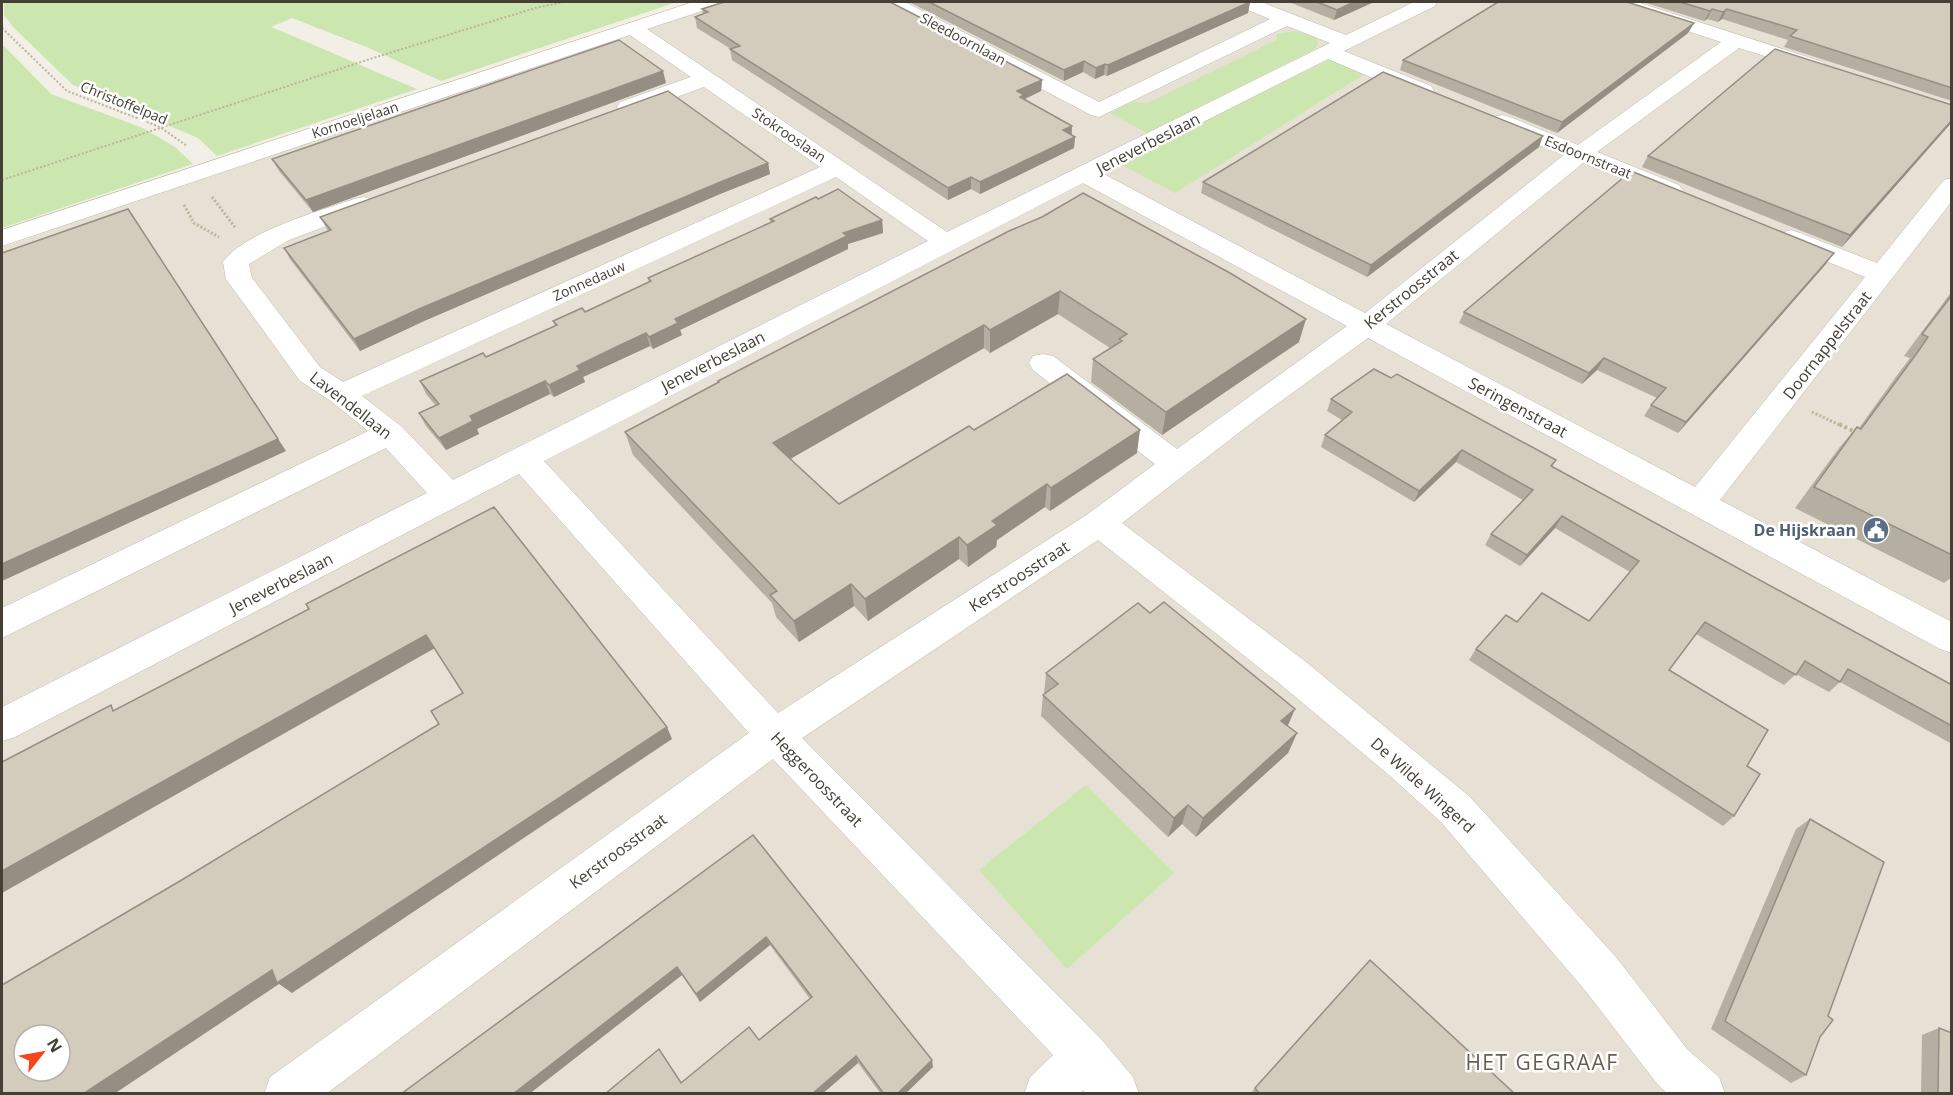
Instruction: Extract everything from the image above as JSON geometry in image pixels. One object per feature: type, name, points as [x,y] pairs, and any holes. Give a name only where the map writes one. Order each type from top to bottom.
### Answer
[{"type":"street","name":"Kornoeljelaan","points":[[2,238],[710,2]]},
{"type":"street","name":"Sleedoornlaan","points":[[891,2],[1099,110],[1286,19]]},
{"type":"street","points":[[1245,2],[1286,19],[1338,48],[1448,101]]},
{"type":"street","name":"Jeneverbeslaan","points":[[2,725],[946,242],[1428,2]]},
{"type":"street","points":[[1619,2],[1662,7],[1737,40],[1839,73]]},
{"type":"street","name":"Stokrooslaan","points":[[632,28],[946,242]]},
{"type":"street","name":"Kerstroosstraat","points":[[287,1094],[775,736],[1099,523],[1366,326],[1580,154],[1737,40]]},
{"type":"street","points":[[606,115],[706,79]]},
{"type":"street","name":"Esdoornstraat","points":[[1481,114],[1688,197]]},
{"type":"street","name":"Zonnedauw","points":[[341,394],[837,168]]},
{"type":"street","name":"Seringenstraat","points":[[1085,174],[1952,639]]},
{"type":"street","name":"Doornappelstraat","points":[[1701,503],[1952,185]]},
{"type":"street","points":[[252,249],[284,233],[384,197]]},
{"type":"street","points":[[1774,231],[1882,274]]},
{"type":"street","name":"Lavendellaan","points":[[252,249],[236,262],[239,279],[310,374],[341,394],[390,433],[450,497]]},
{"type":"street","points":[[1043,363],[1177,465]]},
{"type":"street","points":[[2,624],[390,433]]},
{"type":"street","name":"Heggeroosstraat","points":[[524,458],[775,736],[1084,1055],[1116,1094]]},
{"type":"street","name":"De Wilde Wingerd","points":[[1099,523],[1293,673],[1455,809],[1600,973],[1671,1065],[1702,1094]]},
{"type":"street","points":[[1047,1094],[1084,1055]]},
{"type":"path","points":[[2,180],[425,42],[536,8],[564,2]]},
{"type":"path","name":"Christoffelpad","points":[[2,28],[67,91],[160,127],[202,159],[193,173]]},
{"type":"path","points":[[193,173],[252,249],[237,248],[194,222],[183,202],[182,192],[193,173]]},
{"type":"path","points":[[1785,399],[1858,433]]},
{"type":"shaded area","points":[[703,2],[1951,2],[1951,1093],[2,1093],[2,247]]},
{"type":"green space","points":[[4,2],[677,2],[441,81],[369,48],[292,18],[271,27],[417,89],[217,156],[198,138],[73,85],[14,28],[4,15]]},
{"type":"green space","points":[[1296,31],[1315,37],[1318,43],[1315,49],[1147,133],[1110,113],[1133,102],[1148,103],[1276,40],[1277,34]]},
{"type":"green space","points":[[2,44],[51,94],[143,128],[175,147],[193,164],[2,228]]},
{"type":"green space","points":[[1331,59],[1366,73],[1175,193],[1122,165],[1216,115]]},
{"type":"green space","points":[[1086,785],[1174,873],[1067,969],[979,870]]},
{"type":"building","points":[[724,2],[890,2],[1042,80],[1017,91],[1024,95],[1020,97],[1072,126],[1063,130],[1075,137],[980,182],[971,177],[948,188],[730,49],[740,46],[695,17],[708,12],[702,9]]},
{"type":"building","points":[[929,2],[1250,2],[1108,65],[1096,68],[1084,61],[1064,70]]},
{"type":"building","points":[[1317,2],[1354,2],[1337,10]]},
{"type":"building","points":[[1498,2],[1627,2],[1694,23],[1562,122],[1403,60]]},
{"type":"building","points":[[1680,2],[1952,2],[1952,88],[1790,36],[1797,30],[1727,9],[1723,12],[1712,9],[1710,11]]},
{"type":"building","points":[[619,40],[663,71],[306,200],[272,159]]},
{"type":"building","points":[[1775,49],[1952,105],[1952,120],[1850,235],[1648,156]]},
{"type":"building","points":[[1383,72],[1543,136],[1371,265],[1203,182]]},
{"type":"building","points":[[668,91],[768,163],[419,309],[354,339],[284,248],[331,230],[320,217]]},
{"type":"building","points":[[1631,171],[1834,253],[1686,422],[1651,405],[1666,388],[1604,358],[1589,373],[1464,312]]},
{"type":"building","points":[[838,189],[882,220],[843,233],[847,236],[675,319],[678,323],[649,337],[646,333],[577,366],[580,370],[549,385],[545,381],[470,416],[473,421],[439,438],[419,413],[439,404],[420,381],[483,353],[486,357],[557,325],[553,321],[582,308],[585,312],[651,281],[648,278],[774,221],[770,219],[816,197],[818,199]]},
{"type":"building","points":[[1083,193],[1230,273],[1306,319],[1166,412],[1093,359],[1122,341],[1119,339],[1127,334],[1060,291],[990,330],[984,325],[773,443],[839,504],[969,426],[974,430],[1067,374],[1140,430],[1051,488],[1047,484],[992,521],[997,525],[967,545],[959,537],[865,599],[851,584],[794,621],[770,595],[777,591],[625,432],[718,381],[1009,231],[1042,217]]},
{"type":"building","points":[[128,209],[278,439],[2,564],[2,253]]},
{"type":"building","points":[[1952,295],[1952,555],[1814,487],[1857,427],[1861,429],[1917,353],[1928,337],[1922,334]]},
{"type":"building","points":[[1374,369],[1391,378],[1397,374],[1556,460],[1551,466],[1952,685],[1952,726],[1848,669],[1840,682],[1805,661],[1796,675],[1705,622],[1669,670],[1768,730],[1747,766],[1760,774],[1734,816],[1476,649],[1506,615],[1517,622],[1542,593],[1589,621],[1639,561],[1562,516],[1527,555],[1491,534],[1533,490],[1462,450],[1419,491],[1325,435],[1352,412],[1331,399]]},
{"type":"building","points":[[494,507],[667,727],[277,983],[272,970],[83,1094],[2,1094],[2,985],[180,881],[439,724],[431,711],[463,693],[426,635],[2,871],[2,762],[111,705],[113,711],[309,609],[306,604]]},
{"type":"building","points":[[1164,602],[1295,709],[1281,721],[1297,733],[1203,818],[1188,805],[1174,818],[1043,695],[1058,684],[1046,673],[1138,603],[1150,613]]},
{"type":"building","points":[[1810,819],[1884,862],[1828,1016],[1833,1020],[1820,1037],[1806,1075],[1725,1021]]},
{"type":"building","points":[[753,835],[932,1060],[897,1094],[884,1094],[856,1056],[812,1094],[605,1094],[659,1049],[681,1083],[749,1027],[759,1040],[812,997],[766,937],[696,994],[677,967],[513,1094],[401,1094]]},
{"type":"building","points":[[1370,960],[1515,1094],[1260,1094],[1255,1088]]},
{"type":"building","points":[[1939,1028],[1952,1033],[1952,1094],[1938,1094]]},
{"type":"place","name":"De Hijskraan","points":[[1876,530]]},
{"type":"district","name":"HET GEGRAAF","points":[[1542,1063]]}]
